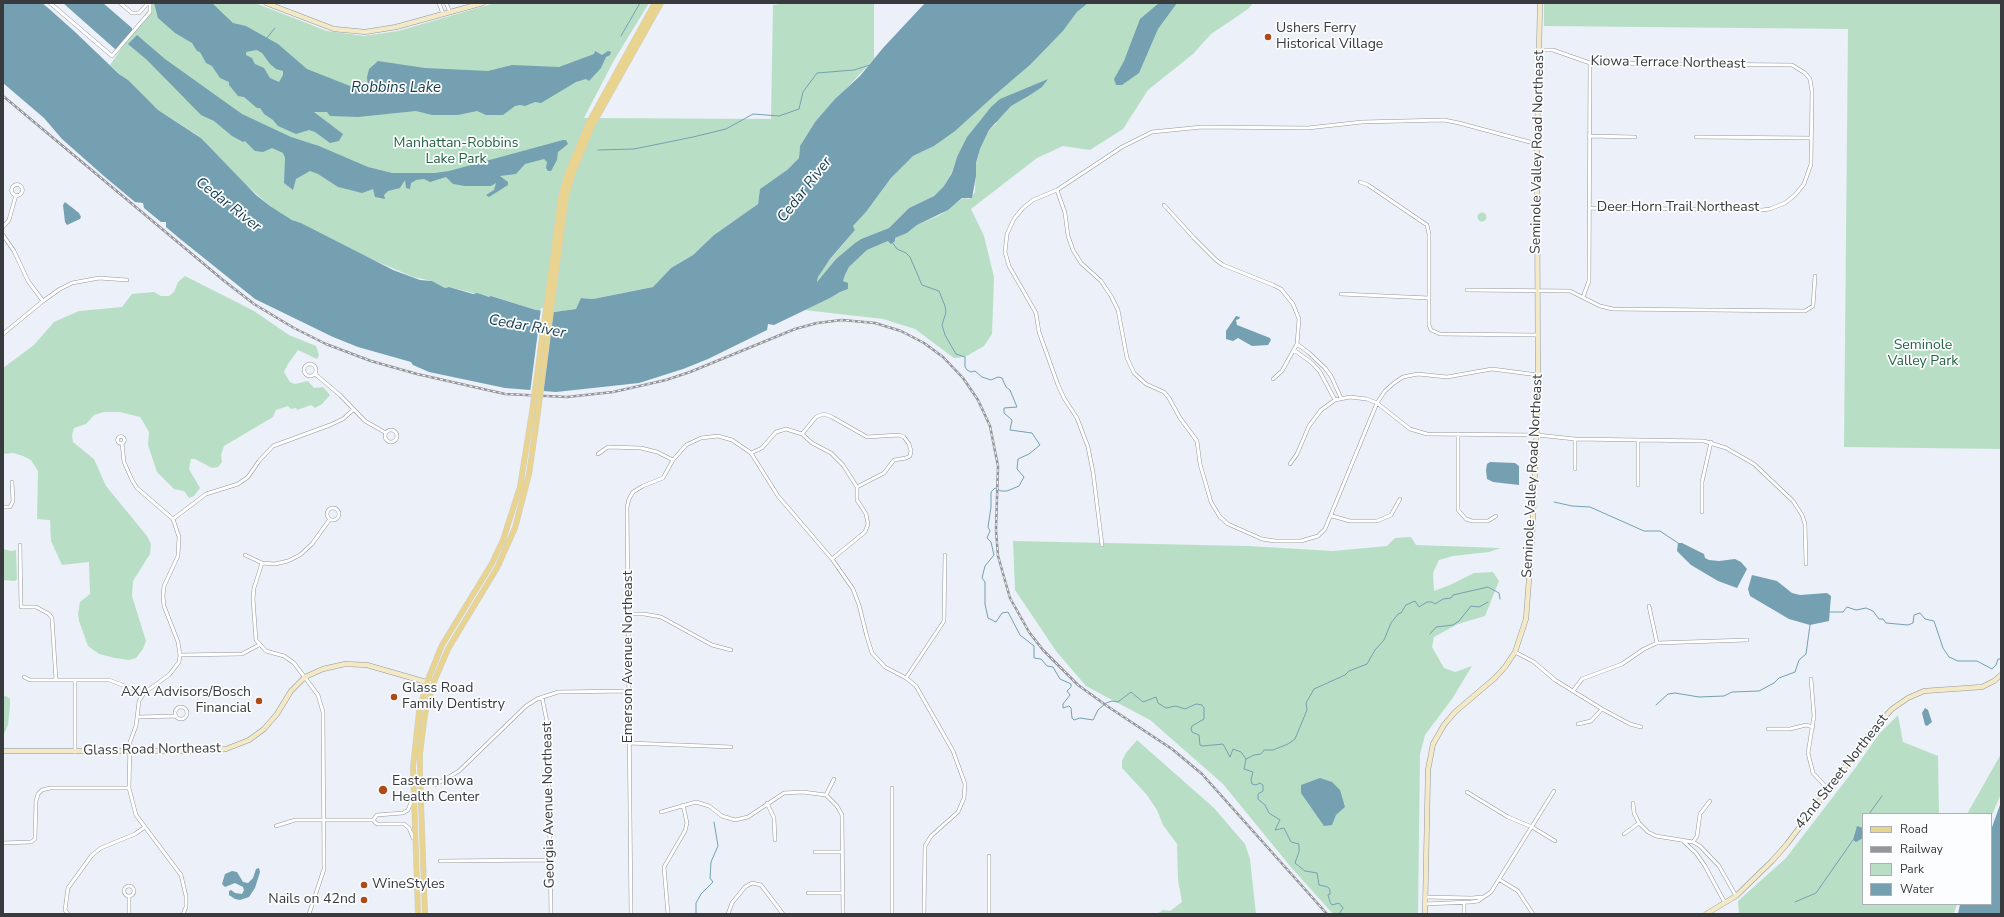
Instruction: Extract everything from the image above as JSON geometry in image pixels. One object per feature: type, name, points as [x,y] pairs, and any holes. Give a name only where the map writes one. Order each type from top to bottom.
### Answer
[{"type":"main road","points":[[550,302],[561,196],[568,172],[588,124],[655,3]]},
{"type":"main road","points":[[424,914],[420,753],[425,714],[433,684],[448,648],[497,568],[515,528],[529,474],[535,412],[550,302],[566,197],[573,173],[592,126],[661,3]]},
{"type":"main road","points":[[418,914],[413,790],[413,750],[427,682],[442,645],[498,552],[520,487],[535,412]]},
{"type":"main road","points":[[472,609],[476,595],[475,592]]},
{"type":"street","points":[[50,3],[112,56],[150,12],[149,3]]},
{"type":"street","points":[[120,3],[132,13],[139,13],[149,3]]},
{"type":"street","points":[[266,3],[320,25],[350,31],[381,31],[483,3]]},
{"type":"street","points":[[439,3],[443,14]]},
{"type":"street","points":[[446,3],[450,12]]},
{"type":"street","name":"Seminole Valley Road Northeast","points":[[1425,914],[1428,770],[1434,744],[1444,724],[1455,712],[1495,678],[1515,652],[1526,619],[1532,539],[1537,435],[1537,144],[1540,3]]},
{"type":"street","name":"Kiowa Terrace Northeast","points":[[1539,50],[1553,50],[1590,63],[1792,65],[1799,68]]},
{"type":"street","points":[[1583,297],[1589,281],[1590,63]]},
{"type":"street","name":"Deer Horn Trail Northeast","points":[[1589,208],[1762,210],[1777,206],[1795,195],[1808,178],[1811,164],[1812,86],[1806,73],[1799,68]]},
{"type":"street","points":[[1102,545],[1093,472],[1088,447],[1077,418],[1064,398],[1058,385],[1039,332],[1036,313],[1012,274],[1006,252],[1007,234],[1014,219],[1023,208],[1033,200],[1057,190],[1122,147],[1152,132],[1183,128],[1308,128],[1362,122],[1444,120],[1537,144]]},
{"type":"street","points":[[1589,136],[1634,137]]},
{"type":"street","points":[[1696,137],[1811,138]]},
{"type":"street","points":[[1360,182],[1368,185],[1427,225],[1429,234],[1429,326],[1435,333],[1538,335]]},
{"type":"street","points":[[1057,190],[1066,213],[1068,236],[1073,250],[1082,263],[1101,281],[1112,296],[1118,310],[1130,367],[1139,379],[1164,392],[1180,418],[1197,441],[1200,464],[1211,502],[1215,510],[1228,524],[1262,539],[1301,541],[1318,536],[1325,529],[1332,516],[1377,403],[1385,391],[1403,377],[1418,374],[1447,377],[1492,369],[1538,375]]},
{"type":"street","points":[[3,227],[9,220],[16,195]]},
{"type":"street","points":[[1164,205],[1216,260],[1223,265],[1273,285],[1288,296],[1299,319],[1297,344],[1282,371],[1272,378]]},
{"type":"street","points":[[3,235],[14,251],[28,280],[43,301]]},
{"type":"street","points":[[1467,290],[1570,291],[1600,306],[1613,309],[1805,311],[1814,306],[1815,276]]},
{"type":"street","points":[[3,334],[60,289],[86,280],[99,278],[127,280]]},
{"type":"street","points":[[1340,294],[1429,298]]},
{"type":"street","points":[[1297,344],[1308,352],[1331,376],[1342,398]]},
{"type":"street","points":[[1294,350],[1312,363],[1320,372],[1335,400]]},
{"type":"street","points":[[314,374],[340,395],[353,410],[386,433]]},
{"type":"street","points":[[1290,464],[1297,454],[1315,417],[1327,404],[1342,398],[1358,397],[1377,403],[1402,424],[1418,432],[1537,435],[1575,439],[1711,442],[1726,448],[1761,469],[1797,507],[1805,524],[1806,564]]},
{"type":"street","points":[[173,519],[206,494],[238,484],[248,477],[259,461],[273,446],[330,425],[343,419],[353,410]]},
{"type":"street","points":[[802,434],[816,417],[824,414],[867,437],[899,435],[904,438],[909,444],[911,451],[910,456],[894,460],[884,473],[857,487]]},
{"type":"street","points":[[832,559],[854,540],[860,537],[868,528],[868,519],[857,500],[857,487],[838,459],[812,443],[802,434],[794,430],[781,430],[776,432],[762,448],[751,453],[778,496],[832,559],[852,589],[859,604],[866,637],[872,652],[885,667],[906,678],[916,686],[949,742],[965,784],[964,798],[958,812],[931,836],[925,846],[924,914]]},
{"type":"street","points":[[1458,434],[1458,510],[1466,519],[1472,521],[1488,521],[1496,516]]},
{"type":"street","name":"Emerson Avenue Northeast","points":[[631,914],[627,507],[629,499],[638,489],[663,478],[673,460],[686,446],[701,438],[726,438],[743,446],[751,453]]},
{"type":"street","points":[[1575,439],[1575,469]]},
{"type":"street","points":[[1638,440],[1638,485]]},
{"type":"street","points":[[1702,512],[1702,482],[1711,442]]},
{"type":"street","points":[[122,443],[124,462],[137,488],[173,519],[178,528],[180,547],[178,556],[164,586],[163,596],[164,606],[178,642],[180,655],[175,669],[144,693],[139,701],[138,717],[131,735],[129,788],[132,806],[136,815],[181,875],[186,896],[186,907],[183,914]]},
{"type":"street","points":[[598,454],[608,447],[641,448],[657,452],[673,460]]},
{"type":"street","points":[[3,507],[10,507],[13,501],[12,482]]},
{"type":"street","points":[[1332,516],[1350,521],[1377,521],[1391,515],[1400,498]]},
{"type":"street","points":[[245,554],[262,563],[275,564],[288,561],[300,555],[312,544],[330,519]]},
{"type":"street","points":[[1286,541],[1287,546]]},
{"type":"street","points":[[20,545],[21,607],[36,608],[49,614],[52,618],[56,680]]},
{"type":"street","points":[[906,678],[930,640],[940,630],[944,621],[944,555]]},
{"type":"street","points":[[262,563],[254,588],[254,634],[259,645],[266,651],[290,660],[318,695],[323,712],[324,868],[309,914]]},
{"type":"street","points":[[1649,606],[1658,643]]},
{"type":"street","points":[[628,614],[644,614],[661,617],[712,645],[731,650]]},
{"type":"street","points":[[1573,691],[1582,679],[1622,664],[1644,649],[1658,643],[1747,640]]},
{"type":"street","points":[[180,655],[242,654],[259,645]]},
{"type":"street","points":[[1515,652],[1534,662],[1555,680],[1602,709],[1630,724],[1641,727]]},
{"type":"street","name":"Glass Road Northeast","points":[[3,752],[216,751],[237,746],[249,740],[264,729],[277,714],[291,691],[305,677],[332,666],[356,663],[433,684]]},
{"type":"street","name":"42nd Street Northeast","points":[[1706,914],[1725,904],[1736,896],[1788,844],[1875,727],[1892,708],[1915,694],[1934,689],[1982,687],[1994,681],[2001,675]]},
{"type":"street","points":[[24,677],[30,680],[109,680],[144,693]]},
{"type":"street","points":[[1811,679],[1814,705],[1813,726],[1808,753],[1813,773],[1828,790]]},
{"type":"street","points":[[74,680],[75,752]]},
{"type":"street","points":[[435,785],[460,770],[526,706],[542,697],[558,692],[628,691]]},
{"type":"street","name":"Georgia Avenue Northeast","points":[[542,697],[548,727],[551,914]]},
{"type":"street","points":[[138,717],[176,716],[182,719],[187,716],[185,708],[179,708],[175,712],[176,716]]},
{"type":"street","points":[[1578,724],[1592,721],[1602,709]]},
{"type":"street","points":[[1768,729],[1790,729],[1806,725],[1813,726]]},
{"type":"street","points":[[629,743],[731,747]]},
{"type":"street","points":[[826,795],[834,779]]},
{"type":"street","points":[[3,843],[31,842],[35,839],[36,801],[38,794],[42,790],[50,788],[129,788]]},
{"type":"street","points":[[892,788],[892,914]]},
{"type":"street","points":[[373,820],[377,815],[397,815],[408,810],[412,804],[413,790]]},
{"type":"street","points":[[1425,904],[1486,896],[1491,892],[1500,880],[1554,791]]},
{"type":"street","points":[[661,812],[683,805],[702,803],[728,820],[735,820],[748,817],[784,793],[803,792],[826,795],[837,806],[842,815],[842,914]]},
{"type":"street","points":[[1467,792],[1508,817],[1532,827],[1555,841]]},
{"type":"street","points":[[1693,842],[1696,836],[1700,814],[1710,801]]},
{"type":"street","points":[[1633,802],[1634,813],[1639,823],[1648,832],[1656,836],[1693,842],[1700,846],[1719,866],[1736,896]]},
{"type":"street","points":[[767,803],[774,818],[775,840]]},
{"type":"street","points":[[668,914],[664,867],[685,831],[687,823],[683,805]]},
{"type":"street","points":[[276,826],[295,820],[324,819],[373,820],[376,824],[404,824],[412,833],[415,845]]},
{"type":"street","points":[[1624,834],[1639,823]]},
{"type":"street","points":[[68,914],[65,910],[68,888],[92,855],[101,848],[135,834],[145,827]]},
{"type":"street","points":[[1683,841],[1696,852],[1725,904]]},
{"type":"street","points":[[815,852],[842,852]]},
{"type":"street","points":[[989,856],[989,914]]},
{"type":"street","points":[[440,862],[550,860]]},
{"type":"street","points":[[1500,880],[1518,891],[1533,914]]},
{"type":"street","points":[[728,914],[732,903],[745,887],[752,883],[761,885],[783,914]]},
{"type":"street","points":[[808,893],[842,893]]},
{"type":"street","points":[[128,896],[129,914]]},
{"type":"street","points":[[1425,898],[1464,900]]},
{"type":"street","points":[[1464,900],[1464,914]]},
{"type":"street","points":[[311,909],[314,914]]},
{"type":"green space","name":"Manhattan-Robbins Lake Park","points":[[153,3],[255,3],[327,31],[364,36],[398,31],[495,3],[649,3],[613,62],[584,118],[771,119],[773,5],[786,3],[874,3],[874,59],[815,122],[800,146],[799,158],[787,170],[760,189],[758,204],[714,235],[693,255],[671,268],[653,287],[593,299],[582,298],[576,309],[554,312],[536,310],[492,296],[489,297],[449,287],[445,288],[432,281],[413,277],[362,255],[301,223],[292,220],[270,206],[243,182],[199,136],[158,110],[110,65]]},
{"type":"green space","points":[[1088,3],[1253,3],[1248,9],[1211,34],[1193,54],[1148,90],[1123,129],[1090,150],[1063,146],[1037,158],[971,209],[984,236],[994,277],[992,334],[984,346],[965,357],[954,358],[915,329],[883,319],[804,310],[848,289],[843,281],[845,275],[849,267],[867,250],[907,233],[917,225],[940,215],[963,198],[969,199],[975,192],[976,163],[980,149],[989,130],[997,123],[981,119],[957,157],[952,172],[944,186],[934,196],[909,208],[889,228],[861,239],[855,243],[836,259],[817,283],[818,277],[823,268],[855,230],[853,226],[866,212],[891,178],[906,162],[913,156],[934,146],[1030,65],[1063,31],[1077,12]]},
{"type":"green space","name":"Seminole Valley Park","points":[[1544,3],[2001,3],[2001,449],[1844,447],[1848,29],[1544,26]]},
{"type":"green space","points":[[1480,213],[1484,213],[1486,217],[1484,221],[1480,221],[1478,219],[1478,215]]},
{"type":"green space","points":[[185,276],[254,311],[289,335],[316,346],[319,355],[317,359],[298,350],[284,372],[290,382],[295,384],[308,381],[314,388],[323,387],[330,395],[322,404],[315,408],[311,405],[297,410],[296,408],[291,409],[288,406],[276,410],[273,417],[224,446],[221,455],[222,462],[218,467],[212,468],[195,459],[191,459],[189,469],[200,488],[194,496],[189,498],[184,491],[174,489],[157,472],[148,445],[149,432],[140,417],[120,412],[104,412],[94,415],[86,424],[74,428],[72,435],[73,442],[94,459],[106,486],[147,536],[151,544],[150,554],[133,581],[132,596],[146,641],[143,649],[136,658],[129,660],[115,658],[99,654],[88,646],[79,621],[78,614],[80,602],[90,594],[89,562],[62,565],[51,541],[50,520],[37,519],[38,471],[31,460],[23,456],[13,453],[3,454],[3,368],[34,345],[54,322],[79,311],[122,307],[132,294],[154,292],[161,296],[169,296],[174,292],[178,282]]},
{"type":"green space","points":[[1411,537],[1416,545],[1501,548],[1489,552],[1453,556],[1439,560],[1433,573],[1434,591],[1474,573],[1493,572],[1499,581],[1485,616],[1458,624],[1434,637],[1432,647],[1444,668],[1455,672],[1472,666],[1452,699],[1425,735],[1420,754],[1418,914],[1333,914],[1290,866],[1223,784],[1150,720],[1086,686],[1056,651],[1015,590],[1013,541],[1248,546],[1333,551],[1387,546],[1395,538]]},
{"type":"green space","points":[[3,549],[11,551],[16,550],[17,579],[15,581],[3,580]]},
{"type":"green space","points":[[6,696],[10,699],[10,706],[8,725],[3,736],[3,697]]},
{"type":"green space","points":[[1898,715],[1903,742],[1938,756],[1939,813],[1862,813],[1862,905],[1957,905],[1954,914],[1739,914],[1738,901],[1786,858],[1856,767],[1879,734]]},
{"type":"green space","points":[[1137,740],[1214,808],[1245,844],[1250,859],[1256,914],[1157,914],[1163,910],[1170,911],[1182,902],[1178,880],[1177,844],[1163,825],[1157,810],[1147,795],[1122,768],[1122,761],[1126,753]]},
{"type":"green space","points":[[2001,754],[2001,794],[1992,815],[1992,813],[1968,813]]},
{"type":"water","name":"Cedar River","points":[[3,3],[42,3],[119,74],[128,80],[158,110],[201,138],[256,195],[292,220],[301,223],[393,270],[420,280],[432,281],[445,288],[449,287],[473,294],[477,293],[489,297],[491,296],[536,310],[554,312],[576,309],[581,298],[593,299],[653,287],[671,268],[693,255],[714,235],[758,204],[760,189],[787,170],[799,158],[800,146],[815,122],[835,99],[860,76],[883,48],[925,3],[1088,3],[1077,12],[1063,31],[1030,65],[955,131],[934,146],[913,156],[891,178],[866,212],[853,226],[855,230],[830,259],[818,277],[817,282],[836,259],[855,243],[861,239],[889,228],[909,208],[934,196],[944,186],[952,173],[957,157],[967,137],[991,107],[1000,99],[1048,79],[1042,87],[1011,106],[989,130],[980,149],[976,163],[976,176],[972,198],[962,198],[948,210],[917,225],[907,233],[895,238],[895,241],[891,244],[888,241],[867,250],[849,267],[845,275],[843,281],[848,283],[848,289],[774,325],[768,324],[767,330],[708,359],[683,369],[639,383],[556,392],[505,388],[429,372],[413,365],[411,362],[358,347],[333,337],[255,299],[166,227],[166,222],[161,222],[144,208],[143,203],[135,202],[105,177],[62,139],[44,118],[3,83]]},
{"type":"water","points":[[63,3],[103,3],[132,28],[132,31],[117,49],[115,49]]},
{"type":"water","name":"Robbins Lake","points":[[154,3],[212,3],[233,23],[246,26],[278,44],[307,69],[350,86],[362,88],[368,86],[367,77],[369,69],[378,61],[425,68],[488,71],[512,65],[559,67],[594,54],[595,51],[602,55],[608,51],[611,52],[610,55],[606,57],[601,68],[589,81],[586,79],[576,82],[541,103],[535,102],[525,106],[515,106],[503,115],[486,115],[477,111],[458,115],[432,115],[416,111],[358,117],[330,116],[327,112],[314,112],[343,134],[339,141],[330,143],[315,132],[309,130],[296,134],[278,126],[273,120],[264,114],[260,108],[257,108],[244,97],[238,96],[229,85],[229,82],[220,78],[212,66],[206,63],[200,52],[197,51],[192,43],[175,33],[158,18]],"holes":[[[257,50],[262,53],[270,64],[276,69],[283,71],[283,75],[279,82],[270,78],[264,68],[255,64],[252,58],[246,55],[246,52]]]},
{"type":"water","points":[[1159,3],[1177,3],[1158,29],[1139,73],[1122,85],[1116,85],[1114,79],[1124,61],[1140,19]]},
{"type":"water","points":[[137,35],[165,59],[242,114],[291,137],[319,146],[368,167],[392,173],[435,173],[449,171],[563,140],[566,140],[568,144],[558,152],[557,160],[551,171],[548,171],[546,168],[547,162],[544,159],[525,164],[516,174],[500,176],[508,182],[508,185],[489,197],[486,195],[494,190],[496,183],[491,186],[465,186],[453,184],[446,177],[430,182],[424,179],[416,180],[411,183],[410,189],[406,188],[405,180],[400,188],[388,191],[384,195],[385,199],[375,197],[373,189],[362,193],[338,187],[318,174],[310,171],[296,179],[293,190],[284,183],[285,158],[283,153],[272,148],[263,152],[255,151],[245,141],[243,142],[232,136],[214,121],[201,115],[147,60],[128,44]]},
{"type":"water","points":[[65,202],[79,213],[81,217],[80,219],[67,225],[65,222],[63,205]]},
{"type":"water","points":[[1236,316],[1240,317],[1236,320],[1237,325],[1270,338],[1271,340],[1268,345],[1252,346],[1238,338],[1233,341],[1226,339],[1226,331]]},
{"type":"water","points":[[1490,462],[1515,463],[1519,466],[1519,485],[1493,482],[1487,479],[1487,464]]},
{"type":"water","points":[[1678,543],[1682,543],[1704,554],[1705,558],[1709,560],[1719,561],[1735,559],[1741,562],[1747,569],[1737,588],[1718,581],[1691,565],[1677,551]]},
{"type":"water","points":[[1752,575],[1777,581],[1792,593],[1800,595],[1827,593],[1831,596],[1829,621],[1810,625],[1789,619],[1750,596],[1748,589]]},
{"type":"water","points":[[1925,708],[1928,710],[1932,722],[1927,726],[1925,725],[1922,713]]},
{"type":"water","points":[[1320,778],[1332,782],[1340,790],[1345,807],[1336,815],[1332,825],[1324,826],[1301,793],[1301,785]]},
{"type":"water","points":[[2001,802],[2001,914],[1958,914],[1960,905],[1992,905],[1992,827]]},
{"type":"water","points":[[1857,826],[1862,828],[1862,839],[1856,842],[1853,840]]},
{"type":"water","points":[[259,868],[260,872],[255,888],[249,897],[240,900],[229,895],[229,891],[231,890],[235,893],[242,894],[244,890],[243,887],[235,883],[225,887],[222,884],[225,874],[232,871],[237,872],[243,882],[248,883],[253,878],[256,869]]},
{"type":"pier","points":[[541,308],[553,310],[542,394],[530,393]]},
{"type":"waterway","points":[[621,36],[640,3]]},
{"type":"waterway","points":[[266,39],[275,28]]},
{"type":"waterway","points":[[598,150],[634,149],[693,137],[726,129],[753,114],[779,116],[799,109],[803,92],[817,73],[854,70],[870,65]]},
{"type":"waterway","points":[[892,242],[897,249],[906,253],[910,257],[922,285],[939,291],[946,312],[942,325],[945,335],[956,354],[965,357],[965,367],[967,370],[971,372],[975,371],[982,377],[991,380],[998,377],[1002,378],[1006,387],[1010,390],[1017,407],[1004,408],[1004,413],[1012,420],[1010,430],[1032,433],[1040,445],[1029,454],[1018,459],[1017,469],[1024,477],[1019,486],[1007,491],[1001,491],[995,488],[991,492],[991,507],[988,527],[990,531],[987,538],[991,542],[994,555],[985,566],[982,578],[985,582],[985,604],[988,618],[996,622],[1002,613],[1008,612],[1020,635],[1034,646],[1034,658],[1041,659],[1047,666],[1053,667],[1060,679],[1071,684],[1071,687],[1067,691],[1070,695],[1063,704],[1063,708],[1069,706],[1071,708],[1072,718],[1074,720],[1080,718],[1093,720],[1098,710],[1106,703],[1112,701],[1118,702],[1131,692],[1143,702],[1156,697],[1158,703],[1166,708],[1176,706],[1185,709],[1196,704],[1202,705],[1204,708],[1204,719],[1192,726],[1191,729],[1192,732],[1199,735],[1200,745],[1223,744],[1230,757],[1233,749],[1241,752],[1246,759],[1244,769],[1253,772],[1251,780],[1252,784],[1256,785],[1260,783],[1263,785],[1263,791],[1258,794],[1258,799],[1265,805],[1269,813],[1280,820],[1275,830],[1284,828],[1291,842],[1299,844],[1299,852],[1295,863],[1305,871],[1317,873],[1319,885],[1328,887],[1330,890],[1330,894],[1328,895],[1332,905],[1339,903],[1343,908],[1339,914]]},
{"type":"waterway","points":[[1554,502],[1572,506],[1590,507],[1644,531],[1660,531],[1678,543]]},
{"type":"waterway","points":[[1246,759],[1254,755],[1261,754],[1264,750],[1273,750],[1288,744],[1295,739],[1307,710],[1306,703],[1314,689],[1345,675],[1349,671],[1367,664],[1375,650],[1384,640],[1391,623],[1398,614],[1401,613],[1406,605],[1415,601],[1419,607],[1427,602],[1432,602],[1435,604],[1443,599],[1451,598],[1453,595],[1488,587],[1499,593],[1500,599]]},
{"type":"waterway","points":[[1430,634],[1436,627],[1453,625],[1459,621],[1471,606],[1479,607],[1488,602]]},
{"type":"waterway","points":[[1830,612],[1843,612],[1847,607],[1856,610],[1866,608],[1873,611],[1879,619],[1883,619],[1886,623],[1908,625],[1913,623],[1914,615],[1920,613],[1925,619],[1934,621],[1943,648],[1949,657],[1958,661],[1977,661],[1992,669],[1996,665],[1998,659],[2001,659]]},
{"type":"waterway","points":[[1656,705],[1668,694],[1675,693],[1699,697],[1724,696],[1732,692],[1759,691],[1774,683],[1779,678],[1795,672],[1799,660],[1806,654],[1810,625]]},
{"type":"waterway","points":[[1870,813],[1882,796]]},
{"type":"waterway","points":[[696,914],[696,903],[701,894],[713,882],[710,878],[711,862],[718,846],[714,822]]},
{"type":"waterway","points":[[1795,902],[1816,893],[1853,840]]},
{"type":"railway","points":[[3,96],[223,280],[254,304],[294,328],[326,344],[371,361],[417,374],[505,394],[567,397],[613,392],[666,380],[690,372],[795,329],[817,323],[842,320],[875,323],[901,331],[924,343],[943,357],[963,378],[978,400],[990,426],[998,466],[996,530],[998,556],[1010,598],[1029,632],[1043,650],[1078,685],[1172,749],[1202,774],[1327,914]]},
{"type":"place","name":"Ushers Ferry Historical Village","points":[[1268,37]]},
{"type":"place","name":"Glass Road Family Dentistry","points":[[394,697]]},
{"type":"place","name":"AXA Advisors/Bosch Financial","points":[[259,701]]},
{"type":"place","name":"Eastern Iowa Health Center","points":[[383,790]]},
{"type":"place","name":"WineStyles","points":[[364,885]]},
{"type":"place","name":"Nails on 42nd","points":[[364,900]]}]
